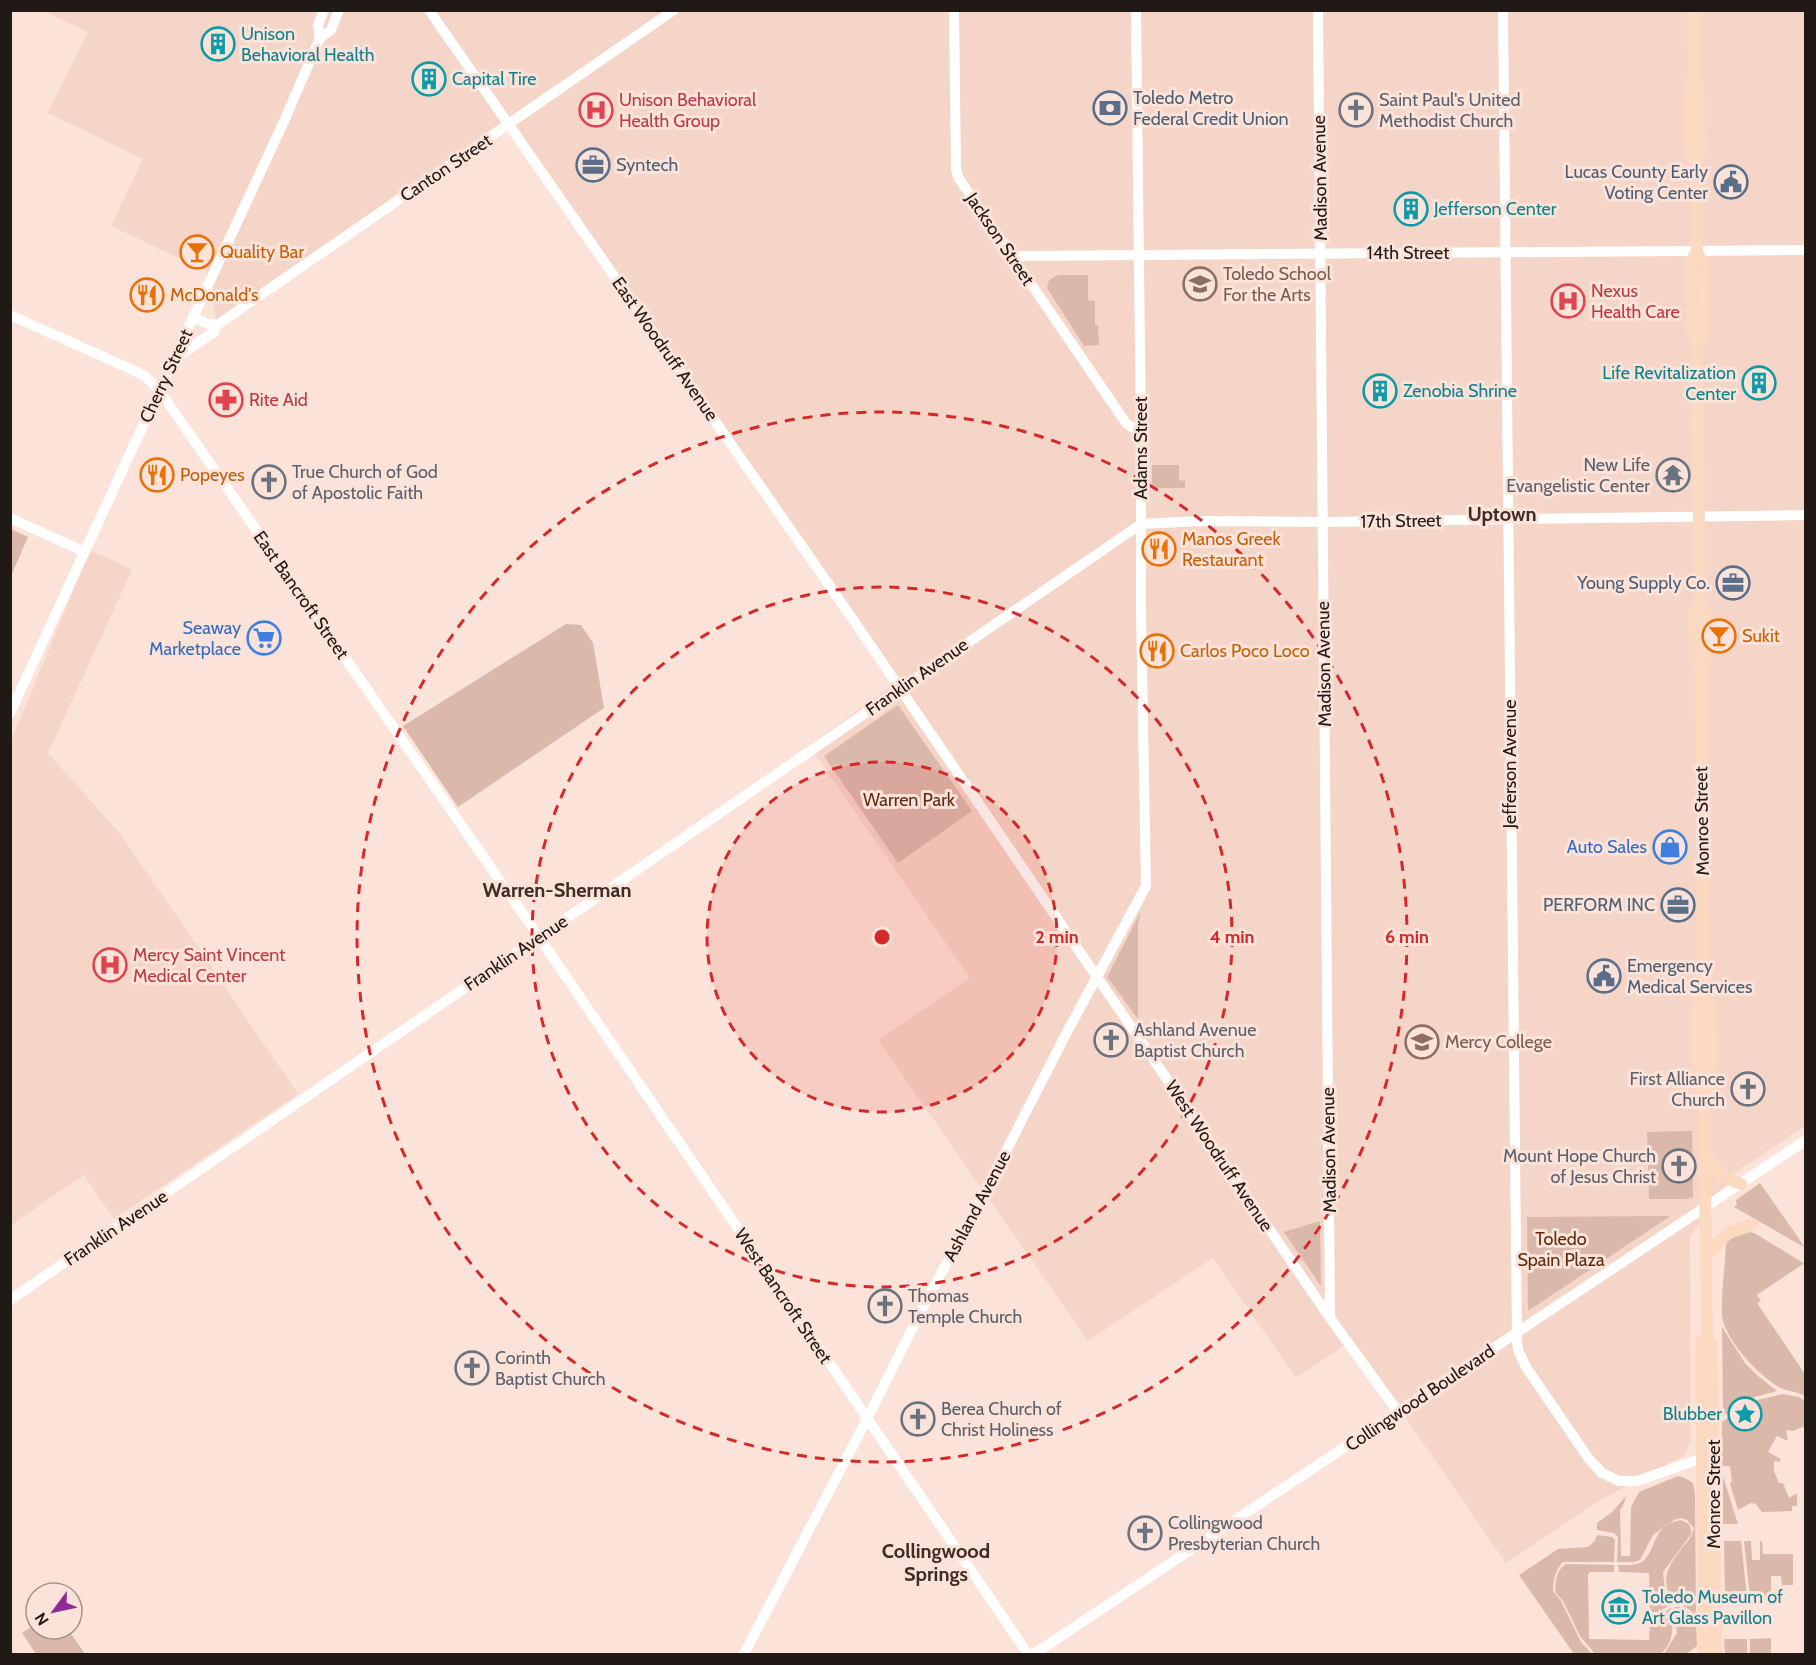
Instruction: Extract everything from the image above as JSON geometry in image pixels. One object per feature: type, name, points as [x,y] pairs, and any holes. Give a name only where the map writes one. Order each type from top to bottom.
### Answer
[{"type":"main road","name":"Monroe Street","points":[[1693,10],[1694,74],[1698,87],[1701,150],[1696,162],[1697,251],[1703,265],[1704,330],[1702,336],[1697,339],[1700,606],[1705,612],[1705,662],[1701,668],[1704,973],[1698,984],[1699,1089],[1704,1096],[1709,1205],[1706,1257],[1707,1337],[1701,1343],[1716,1654]]},
{"type":"main road","points":[[1705,1153],[1721,1176],[1741,1184]]},
{"type":"main road","points":[[1706,1257],[1728,1233],[1752,1224]]},
{"type":"main road","name":"Monroe Street","points":[[1704,1654],[1708,1456]]},
{"type":"street","name":"Cherry Street","points":[[320,38],[318,25],[324,10]]},
{"type":"street","name":"Cherry Street","points":[[10,713],[320,38],[331,30],[339,10]]},
{"type":"street","name":"East Woodruff Avenue","points":[[429,10],[900,689]]},
{"type":"street","name":"Canton Street","points":[[174,359],[214,332],[217,325],[674,10]]},
{"type":"street","name":"Jackson Street","points":[[954,10],[957,174],[1126,423],[1141,434]]},
{"type":"street","name":"Adams Street","points":[[1136,10],[1146,886]]},
{"type":"street","name":"Madison Avenue","points":[[1318,10],[1330,1318]]},
{"type":"street","name":"Jefferson Avenue","points":[[1503,10],[1518,1350],[1522,1360],[1595,1467],[1609,1477],[1618,1481],[1637,1481],[1708,1456]]},
{"type":"street","name":"14th Street","points":[[1011,256],[1806,250]]},
{"type":"street","name":"East Bancroft Street","points":[[10,315],[145,376],[159,390],[538,937]]},
{"type":"street","points":[[193,317],[208,324],[217,325]]},
{"type":"street","name":"17th Street","points":[[1141,524],[1200,521],[1323,522],[1806,515]]},
{"type":"street","points":[[10,518],[85,552]]},
{"type":"street","name":"Franklin Avenue","points":[[10,1300],[1141,524]]},
{"type":"street","name":"West Woodruff Avenue","points":[[900,689],[1330,1318],[1399,1413]]},
{"type":"street","name":"Ashland Avenue","points":[[744,1654],[924,1305],[1146,886]]},
{"type":"street","name":"West Bancroft Street","points":[[538,937],[1028,1654]]},
{"type":"street","name":"Collingwood Boulevard","points":[[1034,1654],[1806,1140]]},
{"type":"shaded area","points":[[43,11],[1805,11],[1805,1126],[1733,1174],[1690,1237],[1691,1440],[1685,1455],[1602,1499],[1506,1563],[1352,1340],[1296,1378],[1213,1258],[1088,1341],[878,1040],[970,978],[809,745],[893,685],[508,130],[218,328],[206,271],[111,226],[143,159],[48,113],[88,32]]},
{"type":"shaded area","name":"Mercy Saint Vincent Medical Center","points":[[90,550],[132,570],[48,753],[122,836],[298,1094],[114,1219],[84,1175],[11,1225],[11,741]]},
{"type":"green space","points":[[1058,275],[1088,275],[1088,300],[1095,301],[1095,325],[1098,325],[1099,345],[1084,346],[1047,288],[1049,280]]},
{"type":"green space","points":[[1152,465],[1179,465],[1179,480],[1185,481],[1185,488],[1152,488]]},
{"type":"green space","points":[[11,529],[28,537],[11,576]]},
{"type":"green space","points":[[566,624],[581,625],[593,643],[604,708],[458,807],[403,726]]},
{"type":"green space","name":"Warren Park","points":[[898,705],[972,811],[898,863],[824,756]]},
{"type":"green space","points":[[1141,911],[1138,925],[1138,1019],[1107,977]]},
{"type":"green space","points":[[1692,1131],[1693,1197],[1649,1199],[1647,1132]]},
{"type":"green space","points":[[1760,1183],[1804,1247],[1734,1207],[1737,1204],[1736,1200]]},
{"type":"green space","name":"Toledo Spain Plaza","points":[[1527,1217],[1669,1217],[1528,1311]]},
{"type":"green space","points":[[1320,1221],[1321,1286],[1284,1232]]},
{"type":"green space","points":[[1750,1232],[1805,1264],[1805,1267],[1803,1264],[1757,1295],[1761,1301],[1757,1303],[1805,1374],[1805,1396],[1782,1389],[1771,1382],[1744,1356],[1724,1325],[1722,1306],[1726,1245],[1729,1239]]},
{"type":"green space","points":[[1722,1327],[1745,1363],[1777,1391],[1747,1399],[1723,1416]]},
{"type":"green space","points":[[1783,1394],[1799,1397],[1805,1401],[1805,1426],[1793,1431],[1786,1430],[1788,1441],[1777,1436],[1768,1452],[1781,1459],[1780,1462],[1774,1461],[1774,1471],[1779,1483],[1783,1483],[1789,1498],[1797,1493],[1797,1506],[1792,1506],[1792,1511],[1762,1512],[1756,1504],[1751,1503],[1738,1510],[1730,1484],[1732,1481],[1730,1466],[1722,1466],[1722,1422],[1749,1402]]},
{"type":"green space","points":[[1678,1476],[1693,1483],[1695,1495],[1696,1616],[1686,1607],[1672,1604],[1666,1581],[1672,1562],[1690,1539],[1693,1531],[1694,1528],[1687,1520],[1681,1518],[1674,1520],[1653,1535],[1640,1560],[1635,1562],[1617,1562],[1618,1537],[1614,1533],[1597,1530],[1597,1523],[1612,1512],[1627,1495],[1620,1509],[1621,1556],[1630,1556],[1631,1507],[1639,1492]]},
{"type":"green space","points":[[1723,1476],[1738,1524],[1723,1524]]},
{"type":"green space","points":[[1681,1520],[1689,1524],[1692,1533],[1663,1572],[1665,1590],[1671,1605],[1658,1615],[1650,1617],[1649,1573],[1619,1572],[1618,1565],[1633,1565],[1642,1562],[1664,1527]]},
{"type":"green space","points":[[1597,1535],[1612,1537],[1615,1540],[1614,1562],[1563,1562],[1554,1580],[1553,1591],[1561,1601],[1581,1642],[1592,1654],[1574,1654],[1519,1575],[1558,1549],[1588,1547],[1595,1541]]},
{"type":"green space","points":[[1724,1541],[1741,1541],[1747,1597],[1725,1597]]},
{"type":"green space","points":[[1744,1541],[1751,1541],[1752,1560],[1760,1560],[1760,1541],[1762,1541],[1763,1554],[1793,1554],[1793,1585],[1782,1585],[1781,1576],[1771,1576],[1771,1597],[1750,1597]]},
{"type":"green space","points":[[1566,1564],[1614,1565],[1614,1572],[1590,1572],[1588,1575],[1589,1639],[1649,1640],[1650,1622],[1658,1620],[1671,1607],[1671,1638],[1666,1649],[1661,1654],[1595,1654],[1580,1636],[1563,1601],[1556,1593],[1557,1577],[1560,1569]]},
{"type":"green space","points":[[1674,1607],[1682,1607],[1696,1620],[1697,1646],[1686,1654],[1664,1654],[1677,1633]]},
{"type":"green space","points":[[1771,1638],[1771,1654],[1750,1654],[1750,1639]]},
{"type":"green space","points":[[1724,1639],[1747,1639],[1747,1654],[1725,1654]]},
{"type":"green space","points":[[27,1641],[76,1641],[85,1654],[36,1654]]},
{"type":"place","name":"Unison Behavioral Health","points":[[218,44]]},
{"type":"place","name":"Capital Tire","points":[[429,79]]},
{"type":"place","name":"Toledo Metro Federal Credit Union","points":[[1110,108]]},
{"type":"place","name":"Unison Behavioral Health Group","points":[[596,110]]},
{"type":"place","name":"Saint Paul's United Methodist Church","points":[[1356,110]]},
{"type":"place","name":"Syntech","points":[[593,165]]},
{"type":"place","name":"Lucas County Early Voting Center","points":[[1731,182]]},
{"type":"place","name":"Jefferson Center","points":[[1411,209]]},
{"type":"place","name":"Quality Bar","points":[[197,252]]},
{"type":"place","name":"Toledo School For the Arts","points":[[1200,284]]},
{"type":"place","name":"McDonald's","points":[[147,295]]},
{"type":"place","name":"Nexus Health Care","points":[[1568,301]]},
{"type":"place","name":"Life Revitalization Center","points":[[1759,383]]},
{"type":"place","name":"Zenobia Shrine","points":[[1380,391]]},
{"type":"place","name":"Rite Aid","points":[[226,400]]},
{"type":"place","name":"Popeyes","points":[[157,475]]},
{"type":"place","name":"New Life Evangelistic Center","points":[[1673,475]]},
{"type":"place","name":"True Church of God of Apostolic Faith","points":[[269,482]]},
{"type":"place","name":"Manos Greek Restaurant","points":[[1159,549]]},
{"type":"place","name":"Young Supply Co.","points":[[1733,583]]},
{"type":"place","name":"Sukit","points":[[1719,636]]},
{"type":"place","name":"Seaway Marketplace","points":[[264,638]]},
{"type":"place","name":"Carlos Poco Loco","points":[[1157,651]]},
{"type":"place","name":"Auto Sales","points":[[1670,847]]},
{"type":"place","name":"PERFORM INC","points":[[1678,905]]},
{"type":"place","name":"Mercy Saint Vincent Medical Center","points":[[110,965]]},
{"type":"place","name":"Emergency Medical Services","points":[[1604,976]]},
{"type":"place","name":"Ashland Avenue Baptist Church","points":[[1111,1040]]},
{"type":"place","name":"Mercy College","points":[[1422,1042]]},
{"type":"place","name":"First Alliance Church","points":[[1748,1089]]},
{"type":"place","name":"Mount Hope Church of Jesus Christ","points":[[1679,1166]]},
{"type":"place","name":"Thomas Temple Church","points":[[885,1306]]},
{"type":"place","name":"Corinth Baptist Church","points":[[472,1368]]},
{"type":"place","name":"Blubber","points":[[1745,1414]]},
{"type":"place","name":"Berea Church of Christ Holiness","points":[[918,1419]]},
{"type":"place","name":"Collingwood Presbyterian Church","points":[[1145,1533]]},
{"type":"place","name":"Toledo Museum of Art Glass Pavillon","points":[[1619,1607]]},
{"type":"district","name":"Uptown","points":[[1502,514]]},
{"type":"district","name":"Warren-Sherman","points":[[557,890]]},
{"type":"district","name":"Collingwood Springs","points":[[936,1562]]}]
